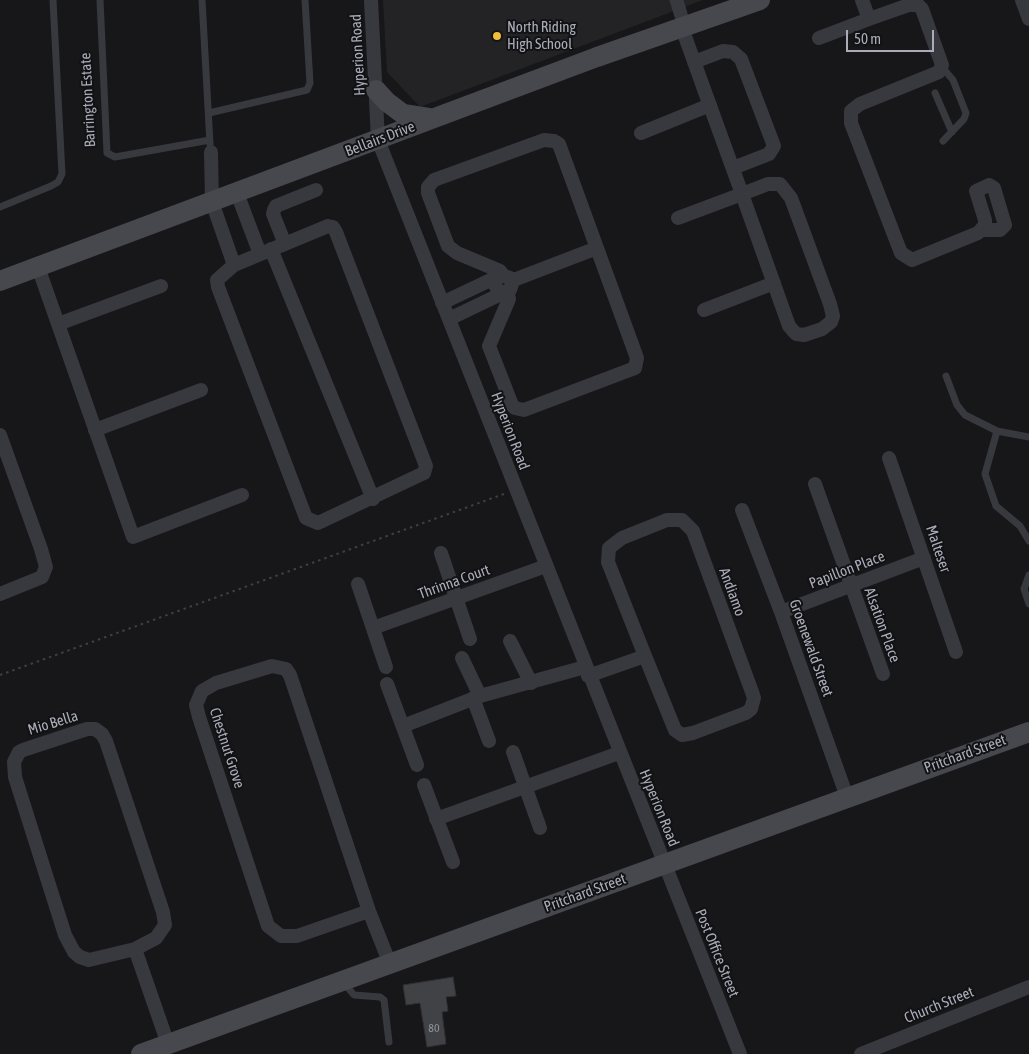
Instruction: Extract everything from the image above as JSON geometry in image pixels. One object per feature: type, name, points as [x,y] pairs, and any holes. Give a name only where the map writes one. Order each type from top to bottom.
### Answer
[{"type":"street","name":"Hyperion Road","points":[[371,0],[378,140],[586,671],[664,864]]},
{"type":"street","name":"Bellairs Drive","points":[[0,280],[237,193],[435,117],[760,0]]},
{"type":"street","points":[[862,0],[869,19]]},
{"type":"street","points":[[1022,0],[1029,19]]},
{"type":"street","points":[[819,38],[909,5],[918,6],[922,9],[942,67],[939,72],[854,107],[850,117],[851,123],[904,257],[912,260],[974,236],[982,230]]},
{"type":"street","points":[[678,218],[742,194],[775,183],[780,184],[786,189],[830,304],[834,316],[831,322],[822,329],[804,335],[796,334],[790,326],[774,283],[742,194],[733,168],[694,62],[685,27]]},
{"type":"street","points":[[694,62],[723,51],[733,52],[741,60],[774,146],[769,154],[733,168]]},
{"type":"street","points":[[376,90],[387,102],[403,114],[412,117],[435,117]]},
{"type":"street","points":[[641,133],[710,105]]},
{"type":"street","points":[[550,139],[558,144],[597,248],[637,358],[635,368],[524,410],[516,408],[512,405],[489,346],[508,299],[500,270],[457,253],[448,246],[428,193],[428,187],[434,180],[550,139]]},
{"type":"street","points":[[210,146],[212,202],[234,265]]},
{"type":"street","points":[[285,244],[273,214],[276,206],[316,190]]},
{"type":"street","points":[[237,193],[265,252],[373,499]]},
{"type":"street","points":[[328,226],[333,227],[426,461],[424,473],[373,499],[318,523],[306,518],[218,287],[217,280],[234,265],[265,252],[328,226]]},
{"type":"street","points":[[442,304],[504,284],[597,248]]},
{"type":"street","points":[[38,266],[133,537],[242,495]]},
{"type":"street","points":[[704,310],[774,283]]},
{"type":"street","points":[[449,318],[504,284]]},
{"type":"street","points":[[58,324],[161,286]]},
{"type":"street","points":[[95,430],[201,390]]},
{"type":"street","points":[[0,435],[42,549],[46,568],[42,577],[0,594]]},
{"type":"street","name":"Malteser","points":[[889,458],[956,652]]},
{"type":"street","name":"Alsation Place","points":[[815,484],[883,674]]},
{"type":"street","name":"Groenewald Street","points":[[742,510],[782,612],[847,797]]},
{"type":"street","name":"Andiamo","points":[[667,520],[682,520],[693,531],[754,698],[751,709],[746,713],[692,733],[678,733],[645,656],[608,562],[609,548],[622,538],[667,520]]},
{"type":"street","points":[[441,553],[470,639]]},
{"type":"street","name":"Papillon Place","points":[[782,612],[924,558]]},
{"type":"street","name":"Thrinna Court","points":[[373,628],[546,566]]},
{"type":"street","points":[[358,584],[386,667]]},
{"type":"street","points":[[510,641],[531,683]]},
{"type":"street","points":[[403,726],[477,697],[645,656]]},
{"type":"street","points":[[462,658],[477,697],[489,742]]},
{"type":"street","name":"Chestnut Grove","points":[[369,911],[297,936],[281,936],[268,926],[199,718],[196,706],[202,691],[216,683],[272,666],[286,669],[290,675],[369,911],[390,964]]},
{"type":"street","points":[[387,684],[417,765]]},
{"type":"street","name":"Mio Bella","points":[[87,728],[102,734],[106,741],[164,919],[162,932],[135,949],[89,960],[80,957],[69,946],[15,777],[14,762],[19,752],[87,728]]},
{"type":"street","name":"Pritchard Street","points":[[141,1054],[1029,732]]},
{"type":"street","points":[[512,752],[540,828]]},
{"type":"street","points":[[436,819],[619,753]]},
{"type":"street","points":[[424,785],[452,862]]},
{"type":"street","name":"Post Office Street","points":[[664,864],[740,1054]]},
{"type":"street","points":[[135,949],[168,1044]]},
{"type":"street","name":"Church Street","points":[[860,1054],[1029,987]]},
{"type":"lane","points":[[0,207],[51,186],[58,182],[62,174],[53,0]]},
{"type":"lane","name":"Barrington Estate","points":[[100,0],[107,153],[115,157],[210,146]]},
{"type":"lane","points":[[202,0],[210,146]]},
{"type":"lane","points":[[209,113],[307,90],[310,83],[305,0]]},
{"type":"lane","points":[[673,0],[685,27]]},
{"type":"lane","points":[[680,0],[685,27]]},
{"type":"lane","points":[[942,67],[953,80],[966,113],[964,119],[943,141]]},
{"type":"lane","points":[[934,93],[952,132]]},
{"type":"lane","points":[[946,376],[957,405],[965,415],[997,431],[1029,437]]},
{"type":"lane","points":[[997,431],[986,468],[986,479],[996,506],[1020,526],[1029,542]]},
{"type":"lane","points":[[1029,575],[1024,589],[1029,604]]},
{"type":"lane","points":[[343,981],[354,995],[384,1000],[390,1042]]},
{"type":"path","points":[[0,676],[516,490]]},
{"type":"shaded area","name":"North Riding High School","points":[[383,0],[703,0],[420,107],[387,72]]},
{"type":"building","points":[[453,977],[456,996],[446,997],[448,1011],[442,1012],[446,1044],[427,1047],[420,1003],[406,1005],[403,985]]},
{"type":"place","name":"North Riding High School","points":[[497,36]]}]
